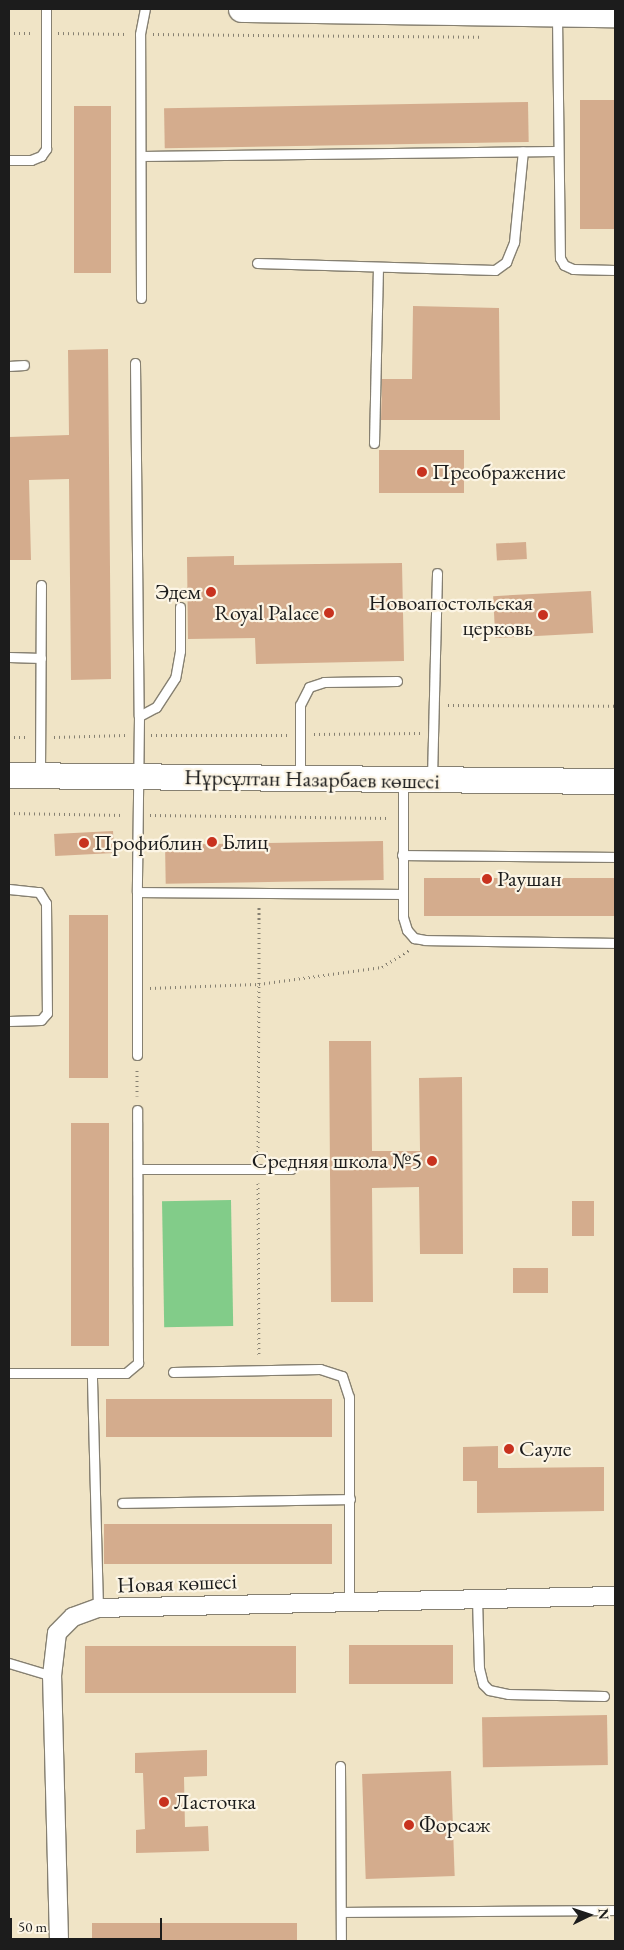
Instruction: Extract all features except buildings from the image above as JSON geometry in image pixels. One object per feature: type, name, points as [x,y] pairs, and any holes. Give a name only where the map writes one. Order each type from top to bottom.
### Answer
[{"type":"main road","points":[[241,9],[615,14]]},
{"type":"main road","name":"Нұрсұлтан Назарбаев көшесі","points":[[9,775],[300,780],[615,781]]},
{"type":"street","name":"Новая көшесі","points":[[59,1941],[52,1676],[55,1642],[62,1624],[72,1616],[98,1608],[349,1600],[615,1596]]},
{"type":"lane","points":[[9,160],[31,160],[41,156],[46,149],[46,9]]},
{"type":"lane","points":[[140,298],[140,34],[145,9]]},
{"type":"lane","points":[[557,13],[558,150],[562,262],[578,270],[615,270]]},
{"type":"lane","points":[[140,156],[558,150]]},
{"type":"lane","points":[[257,263],[490,270],[501,267],[510,256],[514,242],[523,151]]},
{"type":"lane","points":[[374,443],[378,267]]},
{"type":"lane","points":[[135,363],[139,716],[137,776],[137,1054]]},
{"type":"lane","points":[[9,366],[24,365]]},
{"type":"lane","points":[[432,781],[437,573]]},
{"type":"lane","points":[[40,775],[41,585]]},
{"type":"lane","points":[[139,716],[156,706],[175,678],[180,651],[180,607]]},
{"type":"lane","points":[[9,657],[41,658]]},
{"type":"lane","points":[[300,780],[300,705],[309,687],[324,682],[397,681]]},
{"type":"lane","points":[[403,781],[402,894],[407,930],[414,938],[425,940],[615,943]]},
{"type":"lane","points":[[402,855],[615,857]]},
{"type":"lane","points":[[9,889],[39,892],[46,903],[47,1013],[41,1020],[9,1020]]},
{"type":"lane","points":[[137,892],[258,895],[402,894]]},
{"type":"lane","points":[[9,1373],[126,1373],[138,1363],[137,1110]]},
{"type":"lane","points":[[138,1169],[291,1170]]},
{"type":"lane","points":[[173,1372],[327,1370],[338,1372],[346,1380],[349,1397],[349,1600]]},
{"type":"lane","points":[[92,1373],[98,1608]]},
{"type":"lane","points":[[122,1503],[350,1499]]},
{"type":"lane","points":[[477,1598],[479,1668],[483,1684],[489,1690],[508,1694],[604,1696]]},
{"type":"lane","points":[[9,1663],[52,1676]]},
{"type":"lane","points":[[340,1766],[341,1941]]},
{"type":"lane","points":[[341,1912],[615,1910]]},
{"type":"path","points":[[9,33],[488,37]]},
{"type":"path","points":[[9,813],[402,818]]},
{"type":"path","points":[[258,895],[257,1170],[260,1371]]},
{"type":"path","points":[[137,988],[259,984],[382,967],[425,940]]},
{"type":"path","points":[[137,1054],[137,1110]]},
{"type":"green space","points":[[231,1200],[233,1326],[164,1327],[162,1201]]},
{"type":"place","name":"Преображение","points":[[422,472]]},
{"type":"place","name":"Эдем","points":[[211,592]]},
{"type":"place","name":"Royal Palace","points":[[329,613]]},
{"type":"place","name":"Новоапостольская церковь","points":[[543,615]]},
{"type":"place","name":"Блиц","points":[[212,842]]},
{"type":"place","name":"Профиблин","points":[[84,843]]},
{"type":"place","name":"Раушан","points":[[487,879]]},
{"type":"place","name":"Средняя школа №5","points":[[432,1161]]},
{"type":"place","name":"Сауле","points":[[509,1449]]},
{"type":"place","name":"Ласточка","points":[[164,1802]]},
{"type":"place","name":"Форсаж","points":[[409,1825]]}]
